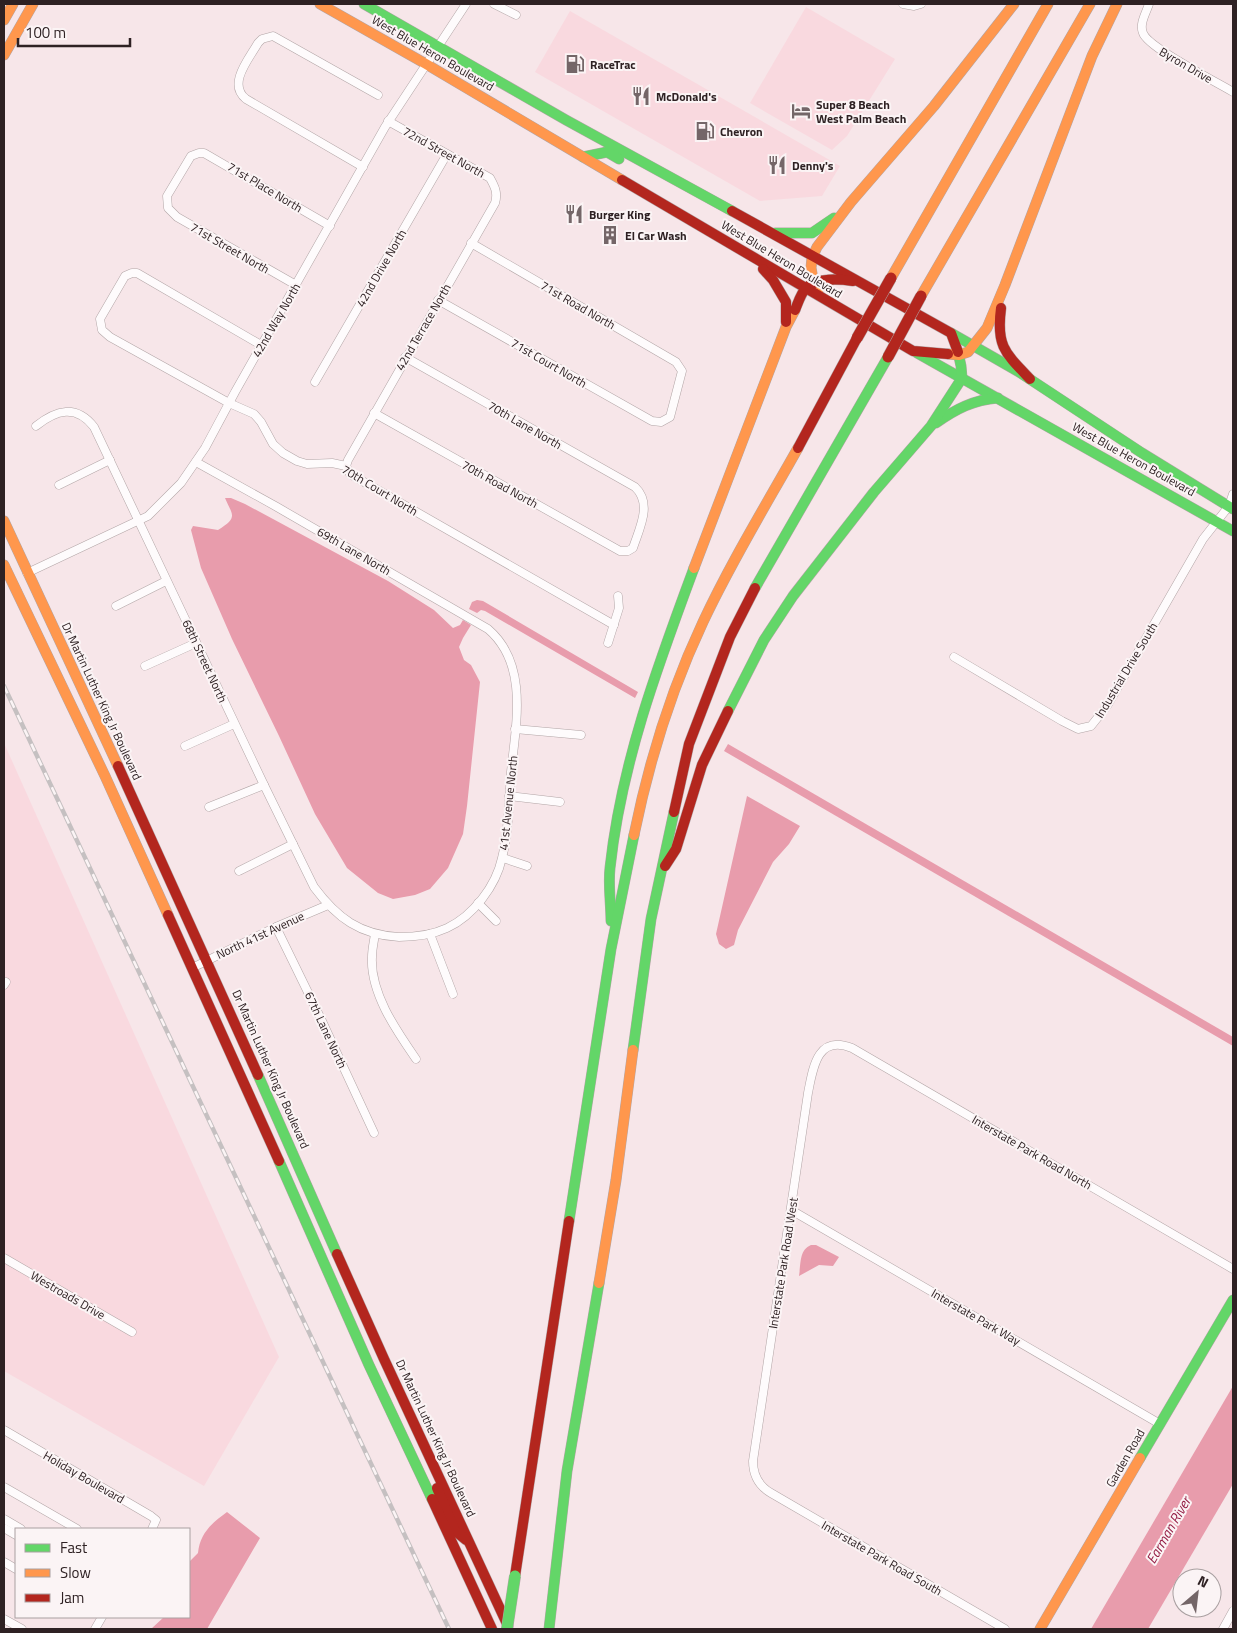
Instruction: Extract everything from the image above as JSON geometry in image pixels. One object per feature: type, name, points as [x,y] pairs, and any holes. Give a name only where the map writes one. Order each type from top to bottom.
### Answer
[{"type":"main road","points":[[4,20],[13,4]]},
{"type":"main road","points":[[4,55],[33,4]]},
{"type":"main road","name":"West Blue Heron Boulevard","points":[[320,4],[496,105],[754,259],[810,286],[829,303],[1233,531]]},
{"type":"main road","name":"West Blue Heron Boulevard","points":[[364,4],[439,45],[582,129],[974,345],[1030,378],[1138,451],[1232,507]]},
{"type":"main road","points":[[611,949],[610,869],[623,791],[643,712],[666,642],[786,327],[810,286],[812,255],[851,202],[934,106],[1014,4]]},
{"type":"main road","points":[[508,1629],[611,949],[642,796],[657,739],[679,678],[703,621],[738,554],[820,410],[857,338],[1048,4]]},
{"type":"main road","points":[[549,1629],[566,1471],[616,1180],[650,919],[689,744],[730,637],[763,572],[1090,4]]},
{"type":"main road","points":[[913,351],[959,355],[968,352],[987,328],[1092,56],[1117,4]]},
{"type":"main road","points":[[496,105],[519,111],[562,134],[582,129]]},
{"type":"main road","points":[[583,157],[607,152],[658,180],[666,175]]},
{"type":"main road","points":[[770,232],[812,233],[828,223],[851,202]]},
{"type":"main road","points":[[754,259],[773,280],[786,302],[786,327]]},
{"type":"main road","points":[[810,286],[836,279],[856,281]]},
{"type":"main road","points":[[1005,285],[998,322],[999,341],[1004,352],[1030,378]]},
{"type":"main road","points":[[660,873],[676,849],[702,765],[738,688],[764,640],[792,596],[874,492],[931,426],[962,378],[959,355],[951,333]]},
{"type":"main road","points":[[931,426],[962,405],[975,400],[998,398]]},
{"type":"main road","name":"Dr Martin Luther King Jr Boulevard","points":[[4,521],[207,960],[384,1359],[508,1629]]},
{"type":"main road","points":[[4,565],[105,776],[409,1451],[492,1629]]},
{"type":"main road","name":"Garden Road","points":[[1040,1629],[1233,1300]]},
{"type":"main road","points":[[409,1451],[417,1453],[422,1457],[455,1531],[470,1544]]},
{"type":"street","name":"42nd Way North","points":[[27,574],[148,516],[166,500],[196,462],[388,121],[466,4]]},
{"type":"street","points":[[494,4],[516,15]]},
{"type":"street","points":[[903,4],[918,5]]},
{"type":"street","name":"Byron Drive","points":[[1149,4],[1142,24],[1143,34],[1149,42],[1233,92]]},
{"type":"street","points":[[363,167],[246,100],[239,91],[238,80],[258,42],[268,37],[278,38],[378,95]]},
{"type":"street","name":"72nd Street North","points":[[388,121],[490,178],[495,186]]},
{"type":"street","name":"71st Street North","points":[[199,153],[191,156],[167,196],[168,208],[177,217],[296,285]]},
{"type":"street","name":"71st Place North","points":[[199,153],[210,154],[330,226]]},
{"type":"street","name":"42nd Drive North","points":[[315,382],[447,154]]},
{"type":"street","name":"42nd Terrace North","points":[[346,466],[405,357],[495,203],[495,186]]},
{"type":"street","name":"71st Road North","points":[[471,243],[676,362],[682,371],[670,416],[661,422]]},
{"type":"street","name":"70th Court North","points":[[262,345],[142,274],[132,273],[125,276],[100,319],[102,330],[110,337],[229,403],[254,414],[261,422],[273,444],[283,453],[307,464],[346,466],[350,474],[614,625]]},
{"type":"street","name":"71st Court North","points":[[438,300],[652,421],[661,422]]},
{"type":"street","name":"70th Lane North","points":[[405,357],[635,487],[642,496],[645,510],[633,548],[628,551]]},
{"type":"street","name":"68th Street North","points":[[36,426],[51,415],[73,412],[84,417],[94,427],[234,724],[314,888],[328,904]]},
{"type":"street","name":"70th Road North","points":[[374,413],[620,551],[628,551]]},
{"type":"street","points":[[60,485],[110,460]]},
{"type":"street","name":"69th Lane North","points":[[196,462],[488,629],[500,640],[506,649]]},
{"type":"street","name":"Industrial Drive South","points":[[954,657],[1070,725],[1078,729],[1091,726],[1107,706],[1204,539],[1232,507],[1233,494]]},
{"type":"street","points":[[116,606],[166,580]]},
{"type":"street","points":[[608,643],[619,608],[618,596]]},
{"type":"street","points":[[145,666],[196,643]]},
{"type":"street","name":"41st Avenue North","points":[[328,904],[350,924],[375,934],[407,937],[430,934],[453,924],[478,903],[494,880],[503,858],[515,729],[516,679],[514,668],[506,649]]},
{"type":"street","points":[[185,746],[234,724]]},
{"type":"street","points":[[515,729],[581,735]]},
{"type":"street","points":[[209,807],[264,785]]},
{"type":"street","points":[[509,796],[560,802]]},
{"type":"street","points":[[239,871],[293,844]]},
{"type":"street","points":[[503,858],[527,866]]},
{"type":"street","points":[[478,903],[496,921]]},
{"type":"street","name":"North 41st Avenue","points":[[192,968],[328,904]]},
{"type":"street","name":"67th Lane North","points":[[276,927],[374,1133]]},
{"type":"street","points":[[375,934],[372,957],[377,989],[389,1016],[416,1059]]},
{"type":"street","points":[[430,934],[453,994]]},
{"type":"street","name":"Interstate Park Road North","points":[[828,1048],[837,1045],[852,1048],[1233,1269]]},
{"type":"street","name":"Interstate Park Road West","points":[[760,1483],[754,1473],[753,1461],[812,1068],[816,1058],[828,1048]]},
{"type":"street","name":"Interstate Park Way","points":[[791,1210],[1160,1424]]},
{"type":"street","name":"Westroads Drive","points":[[4,1258],[132,1332]]},
{"type":"street","name":"Holiday Boulevard","points":[[4,1430],[151,1516],[156,1520],[152,1528]]},
{"type":"street","name":"Interstate Park Road South","points":[[760,1483],[771,1494],[1006,1629]]},
{"type":"street","points":[[4,1487],[75,1528]]},
{"type":"street","points":[[4,1519],[19,1528]]},
{"type":"street","points":[[4,1528],[15,1534]]},
{"type":"street","points":[[4,1562],[15,1568]]},
{"type":"street","points":[[1223,1629],[1233,1611]]},
{"type":"street","points":[[4,1619],[22,1629]]},
{"type":"shaded area","points":[[806,7],[895,59],[847,136],[832,150],[750,103]]},
{"type":"shaded area","points":[[570,11],[840,166],[822,196],[760,201],[535,72]]},
{"type":"shaded area","points":[[4,743],[279,1357],[204,1486],[4,1371]]},
{"type":"water","points":[[225,498],[231,498],[245,504],[388,581],[434,610],[453,628],[460,625],[463,620],[471,625],[459,647],[464,660],[471,665],[480,682],[463,834],[448,868],[430,889],[415,895],[393,899],[378,893],[347,868],[315,814],[232,639],[201,568],[191,530],[193,526],[218,530],[225,526],[232,516]]},
{"type":"water","points":[[477,600],[483,601],[638,692],[635,698],[485,611],[481,610],[477,613],[469,609],[472,602]]},
{"type":"water","points":[[728,744],[1233,1037],[1233,1046],[724,751]]},
{"type":"water","points":[[747,796],[800,826],[789,844],[773,862],[738,930],[734,945],[726,949],[719,944],[716,934]]},
{"type":"water","points":[[811,1245],[816,1245],[839,1257],[833,1266],[819,1265],[799,1276],[802,1254]]},
{"type":"water","name":"Earman River","points":[[1233,1386],[1233,1484],[1184,1568],[1172,1568],[1172,1588],[1148,1629],[1091,1629]]},
{"type":"water","points":[[227,1512],[260,1538],[207,1629],[151,1629],[163,1618],[190,1618],[190,1561],[198,1553],[204,1534],[216,1520]]},
{"type":"railway","points":[[4,686],[449,1629]]},
{"type":"traffic: fast","points":[[364,4],[566,120],[732,211]]},
{"type":"traffic: fast","points":[[583,157],[607,152],[619,159]]},
{"type":"traffic: fast","points":[[775,233],[812,233],[834,218]]},
{"type":"traffic: fast","points":[[951,333],[1019,372],[1142,453],[1233,509]]},
{"type":"traffic: fast","points":[[728,711],[764,640],[793,596],[874,492],[931,426],[962,378],[958,352]]},
{"type":"traffic: fast","points":[[917,353],[1233,531]]},
{"type":"traffic: fast","points":[[755,588],[888,357]]},
{"type":"traffic: fast","points":[[936,423],[965,406],[998,398]]},
{"type":"traffic: fast","points":[[611,921],[610,868],[615,829],[623,791],[643,715],[667,641],[694,568]]},
{"type":"traffic: fast","points":[[633,1050],[651,919],[674,812]]},
{"type":"traffic: fast","points":[[569,1221],[611,949],[634,835]]},
{"type":"traffic: fast","points":[[258,1075],[337,1254]]},
{"type":"traffic: fast","points":[[279,1161],[369,1365],[432,1499]]},
{"type":"traffic: fast","points":[[549,1629],[567,1471],[599,1283]]},
{"type":"traffic: fast","points":[[1140,1458],[1233,1300]]},
{"type":"traffic: fast","points":[[507,1629],[515,1576]]},
{"type":"traffic: slow","points":[[4,20],[13,4]]},
{"type":"traffic: slow","points":[[4,55],[33,4]]},
{"type":"traffic: slow","points":[[320,4],[426,64],[622,180]]},
{"type":"traffic: slow","points":[[818,290],[811,268],[812,258],[817,247],[851,202],[934,106],[1014,4]]},
{"type":"traffic: slow","points":[[891,278],[1048,4]]},
{"type":"traffic: slow","points":[[921,296],[1090,4]]},
{"type":"traffic: slow","points":[[948,354],[959,355],[968,352],[987,328],[1092,56],[1117,4]]},
{"type":"traffic: slow","points":[[694,568],[786,327],[795,310]]},
{"type":"traffic: slow","points":[[634,835],[662,726],[691,648],[725,578],[798,448]]},
{"type":"traffic: slow","points":[[4,521],[118,766]]},
{"type":"traffic: slow","points":[[4,565],[105,776],[168,915]]},
{"type":"traffic: slow","points":[[599,1283],[616,1180],[633,1050]]},
{"type":"traffic: slow","points":[[1040,1629],[1140,1458]]},
{"type":"traffic: jam","points":[[622,180],[913,351],[948,354]]},
{"type":"traffic: jam","points":[[732,211],[951,333],[958,352]]},
{"type":"traffic: jam","points":[[763,269],[773,280],[786,302],[786,322]]},
{"type":"traffic: jam","points":[[857,338],[891,278]]},
{"type":"traffic: jam","points":[[795,310],[806,288],[811,284],[822,280],[853,281]]},
{"type":"traffic: jam","points":[[888,357],[921,296]]},
{"type":"traffic: jam","points":[[1001,308],[1000,331],[1004,348],[1030,379]]},
{"type":"traffic: jam","points":[[798,448],[857,338]]},
{"type":"traffic: jam","points":[[674,812],[689,744],[730,637],[755,588]]},
{"type":"traffic: jam","points":[[665,866],[676,849],[702,765],[728,711]]},
{"type":"traffic: jam","points":[[118,766],[258,1075]]},
{"type":"traffic: jam","points":[[168,915],[279,1161]]},
{"type":"traffic: jam","points":[[515,1576],[569,1221]]},
{"type":"traffic: jam","points":[[337,1254],[508,1626]]},
{"type":"traffic: jam","points":[[437,1488],[455,1531],[466,1540]]},
{"type":"traffic: jam","points":[[432,1499],[492,1629]]},
{"type":"place","name":"RaceTrac","points":[[575,64]]},
{"type":"place","name":"McDonald's","points":[[641,96]]},
{"type":"place","name":"Super 8 Beach West Palm Beach","points":[[801,111]]},
{"type":"place","name":"Chevron","points":[[705,131]]},
{"type":"place","name":"Denny's","points":[[777,165]]},
{"type":"place","name":"Burger King","points":[[574,214]]},
{"type":"place","name":"El Car Wash","points":[[610,235]]}]
